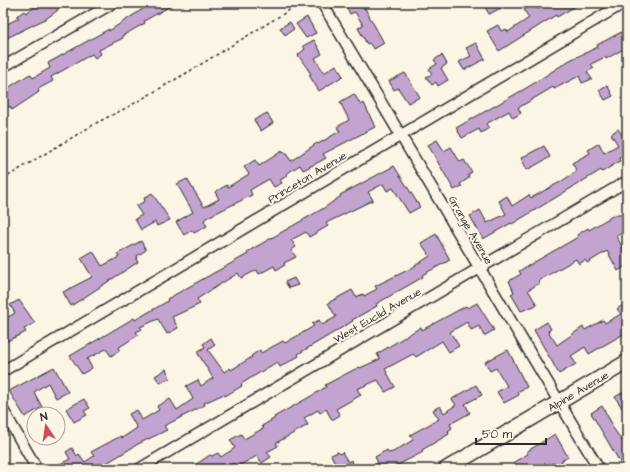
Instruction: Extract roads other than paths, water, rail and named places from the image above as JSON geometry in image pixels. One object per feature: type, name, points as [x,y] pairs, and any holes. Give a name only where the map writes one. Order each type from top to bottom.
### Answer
[{"type":"street","points":[[3,67],[113,3]]},
{"type":"street","name":"Grange Avenue","points":[[322,3],[599,469]]},
{"type":"street","name":"Princeton Avenue","points":[[3,371],[624,3]]},
{"type":"street","name":"West Euclid Avenue","points":[[139,469],[627,181]]},
{"type":"street","name":"Alpine Avenue","points":[[446,469],[627,362]]},
{"type":"street","points":[[3,410],[37,469]]}]
